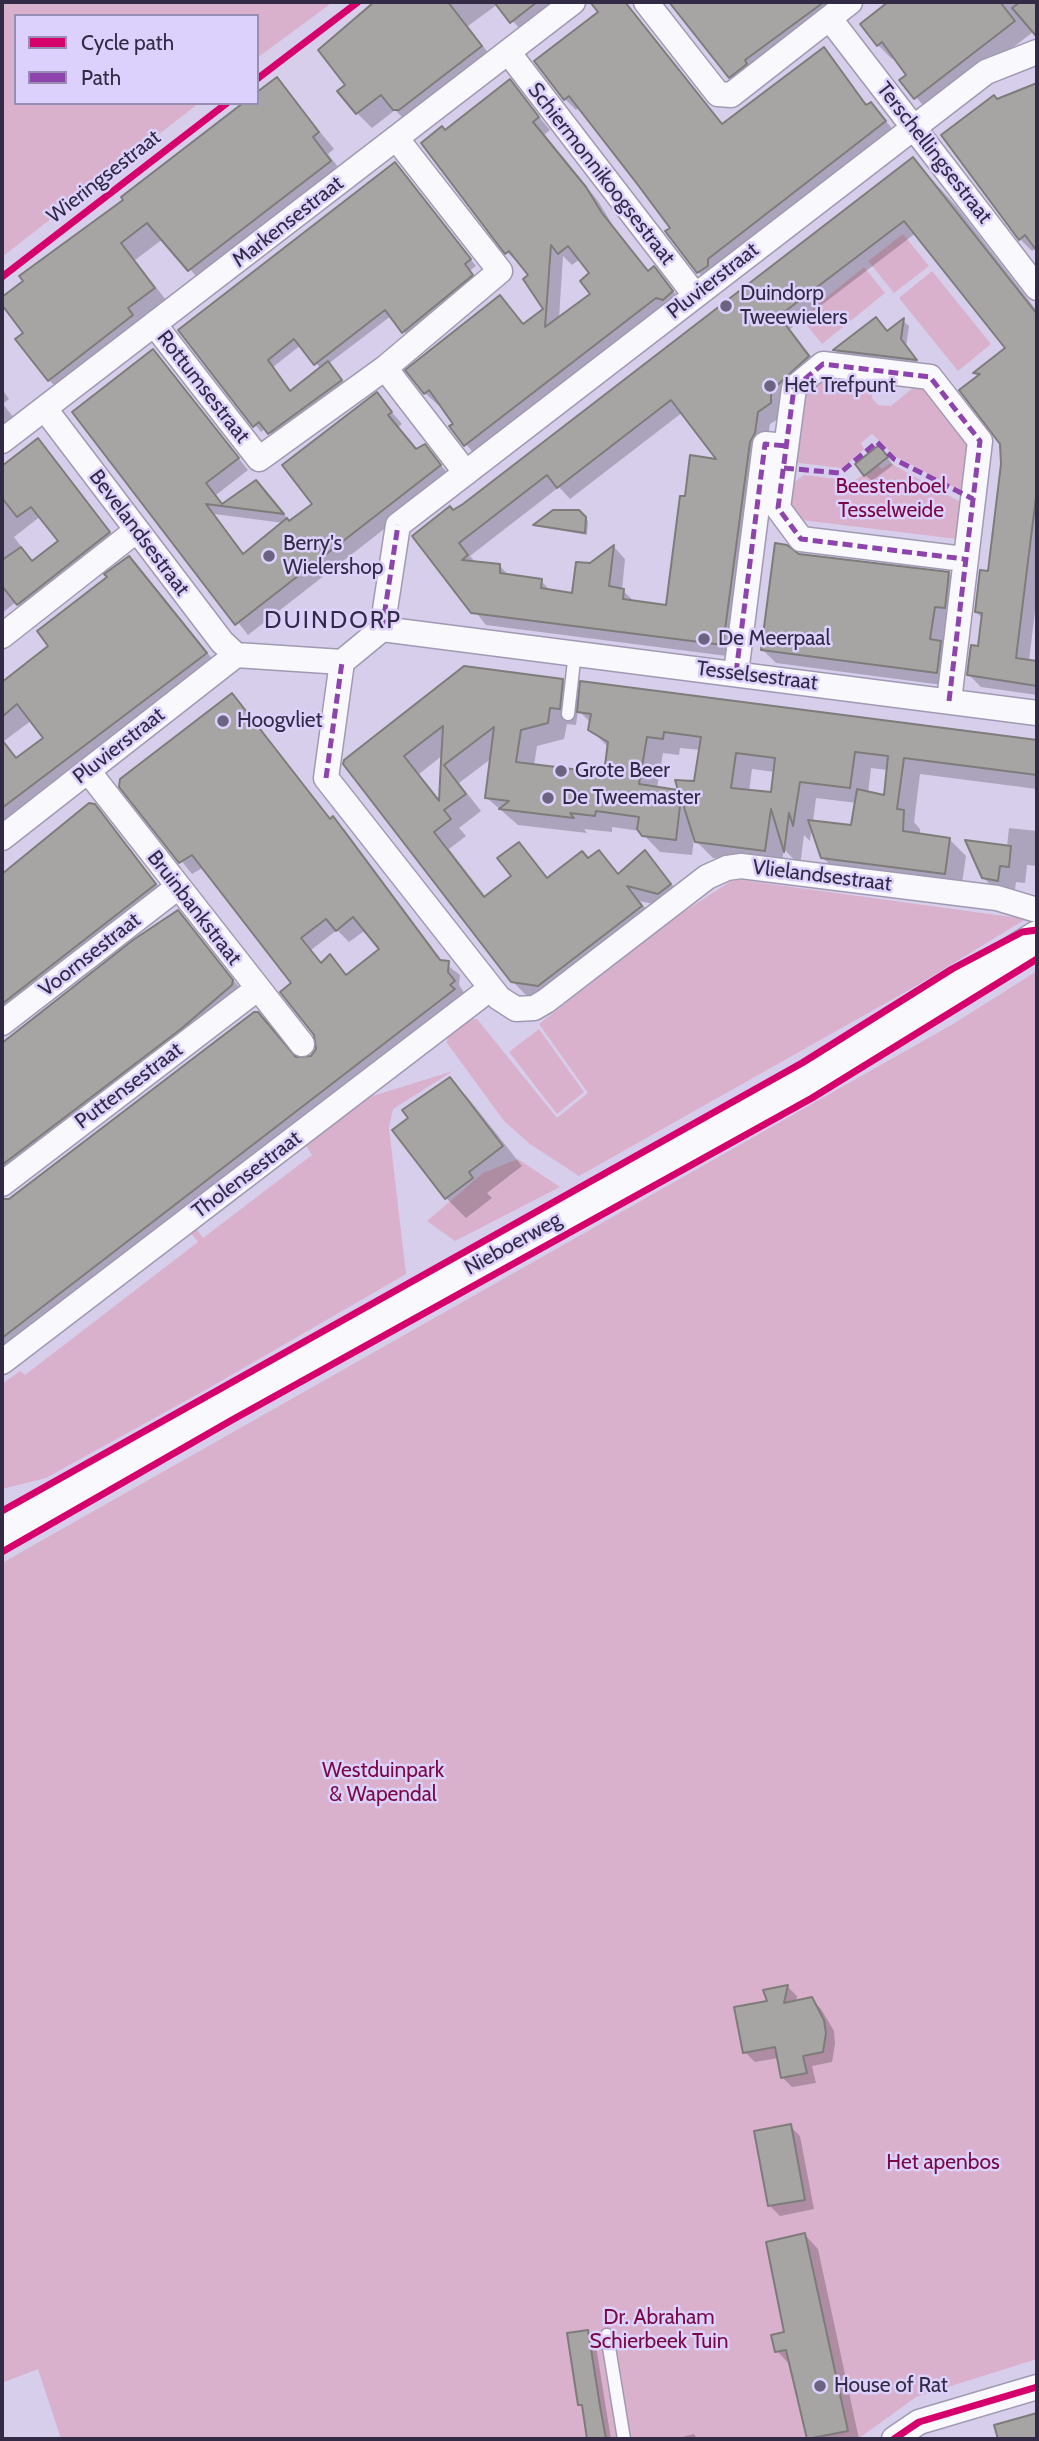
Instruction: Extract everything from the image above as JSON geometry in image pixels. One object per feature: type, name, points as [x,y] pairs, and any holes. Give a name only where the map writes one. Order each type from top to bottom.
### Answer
[{"type":"street","name":"Markensestraat","points":[[2,441],[573,2]]},
{"type":"street","points":[[646,2],[718,94],[731,95],[850,2]]},
{"type":"street","name":"Terschellingsestraat","points":[[830,19],[1037,288]]},
{"type":"street","name":"Schiermonnikoogsestraat","points":[[508,52],[695,295]]},
{"type":"street","name":"Pluvierstraat","points":[[382,629],[391,589],[398,525],[986,72],[1037,52]]},
{"type":"street","name":"Rottumsestraat","points":[[154,324],[259,459],[385,368],[500,271],[396,138]]},
{"type":"street","points":[[948,701],[980,441],[930,377],[823,364],[794,388],[778,508],[801,539],[964,559]]},
{"type":"street","points":[[385,368],[466,473]]},
{"type":"street","name":"Bevelandsestraat","points":[[45,409],[236,655]]},
{"type":"street","points":[[736,673],[765,444],[786,446]]},
{"type":"street","points":[[2,636],[137,530]]},
{"type":"street","points":[[382,629],[342,662],[326,778],[491,988]]},
{"type":"street","name":"Tesselsestraat","points":[[382,629],[1037,713]]},
{"type":"street","points":[[236,655],[342,662]]},
{"type":"street","name":"Pluvierstraat","points":[[2,838],[236,655]]},
{"type":"street","name":"Bruinbankstraat","points":[[88,771],[302,1044]]},
{"type":"street","name":"Vlielandsestraat","points":[[491,988],[507,1005],[525,1010],[534,1008],[707,877],[727,868],[741,866],[997,898],[1037,910]]},
{"type":"street","name":"Voornsestraat","points":[[2,1023],[178,887]]},
{"type":"street","name":"Nieboerweg","points":[[2,1533],[113,1468],[821,1075],[1037,938]]},
{"type":"street","name":"Tholensestraat","points":[[2,1362],[491,988]]},
{"type":"street","name":"Puttensestraat","points":[[2,1184],[257,989]]},
{"type":"street","points":[[898,2438],[931,2418],[1037,2387]]},
{"type":"lane","points":[[568,714],[575,652]]},
{"type":"lane","points":[[607,2335],[624,2439]]},
{"type":"green space","points":[[2,2],[333,2],[259,57],[259,14],[14,14],[14,105],[196,105],[2,257]]},
{"type":"green space","points":[[903,234],[929,266],[894,293],[868,261]]},
{"type":"green space","points":[[864,267],[885,293],[822,344],[801,318]]},
{"type":"green space","points":[[932,271],[991,344],[958,371],[899,298]]},
{"type":"green space","points":[[822,373],[873,381],[872,398],[878,405],[891,406],[914,387],[932,390],[973,442],[967,494],[895,456],[872,434],[861,443],[864,449],[842,468],[791,462],[793,437],[801,437],[803,403],[809,384]]},
{"type":"green space","name":"Beestenboel Tesselweide","points":[[890,463],[962,503],[957,539],[801,520],[788,500],[790,485],[804,475],[854,481],[878,465],[882,469]]},
{"type":"green space","points":[[734,879],[1026,919],[916,986],[579,1176],[530,1144],[504,1121],[447,1043],[448,1034],[471,1019],[477,1019],[557,1118],[588,1093],[539,1024],[673,919]]},
{"type":"green space","name":"Westduinpark & Wapendal","points":[[1037,971],[1037,2359],[916,2397],[858,2439],[61,2439],[38,2369],[2,2383],[2,1563],[953,1024]]},
{"type":"green space","points":[[539,1029],[584,1092],[557,1114],[509,1052]]},
{"type":"green space","points":[[453,1071],[393,1109],[389,1128],[406,1274],[46,1478],[2,1489],[2,1384],[20,1371],[25,1375],[198,1242],[188,1229],[194,1226],[203,1238],[312,1155],[303,1141],[363,1099]]},
{"type":"green space","points":[[518,1159],[560,1187],[455,1241],[427,1221],[483,1173]]},
{"type":"building","points":[[374,2],[448,2],[482,46],[399,110],[393,110],[381,95],[356,114],[337,91],[345,85],[318,50]]},
{"type":"building","points":[[494,2],[537,2],[510,23]]},
{"type":"building","points":[[590,2],[625,2],[722,124],[824,47],[866,105],[871,102],[886,121],[708,259],[708,266],[697,273],[665,231],[670,228],[638,185],[569,96],[564,100],[534,61],[598,12]]},
{"type":"building","points":[[669,2],[824,2],[745,60],[747,64],[729,78]]},
{"type":"building","points":[[888,2],[1000,2],[1015,21],[914,99],[899,80],[906,75],[882,42],[877,46],[860,24]]},
{"type":"building","points":[[1020,2],[1037,2],[1037,37],[1012,8]]},
{"type":"building","points":[[277,77],[319,132],[313,137],[331,161],[188,271],[147,223],[121,243],[155,288],[128,308],[133,315],[48,381],[15,339],[23,333],[2,305],[2,297],[23,281],[19,276],[123,200],[121,197],[240,105],[259,105],[259,90]]},
{"type":"building","points":[[510,79],[539,117],[533,122],[586,187],[602,213],[648,271],[654,266],[673,291],[663,300],[656,298],[464,446],[449,426],[453,424],[429,390],[424,394],[405,370],[500,295],[523,324],[543,309],[523,279],[528,275],[509,251],[505,254],[421,143],[442,126],[445,130]],"holes":[[[551,245],[558,254],[568,246],[589,273],[580,281],[590,294],[545,327]]]},
{"type":"building","points":[[1037,83],[1037,251],[1025,235],[1019,240],[941,135],[994,95],[997,99]]},
{"type":"building","points":[[913,157],[1037,314],[1037,489],[1016,658],[1037,661],[1037,686],[967,675],[971,645],[978,646],[982,613],[975,612],[980,570],[988,571],[1001,464],[1000,444],[959,390],[980,374],[973,373],[1005,348],[904,221],[779,316],[809,356],[771,391],[771,403],[758,412],[755,433],[750,442],[723,645],[471,613],[412,536],[450,506],[453,510]],"holes":[[[671,400],[716,459],[690,455],[685,496],[680,496],[666,605],[623,599],[624,589],[609,586],[614,545],[590,563],[576,562],[572,593],[541,588],[542,579],[500,573],[500,564],[462,560],[468,555],[459,543],[547,475],[557,488]]]},
{"type":"building","points":[[395,162],[471,259],[465,264],[473,275],[402,333],[385,310],[314,365],[294,339],[268,360],[290,391],[328,361],[342,380],[268,434],[259,422],[253,427],[178,330]]},
{"type":"building","points":[[876,317],[887,331],[904,318],[901,339],[917,360],[833,350]]},
{"type":"building","points":[[153,349],[239,458],[206,483],[222,504],[256,480],[284,514],[206,504],[243,554],[287,518],[289,521],[312,504],[282,465],[377,392],[392,412],[388,415],[416,449],[425,444],[441,465],[235,625],[72,412]]},
{"type":"building","points":[[38,438],[110,532],[17,605],[2,586],[2,560],[21,547],[32,561],[58,541],[31,507],[17,517],[2,498],[2,466]]},
{"type":"building","points":[[879,445],[888,457],[864,476],[855,464]]},
{"type":"building","points":[[553,510],[579,510],[586,517],[585,533],[533,525]]},
{"type":"building","points":[[775,543],[787,545],[799,554],[949,572],[945,608],[935,607],[930,639],[941,641],[937,673],[761,650]]},
{"type":"building","points":[[129,556],[207,653],[2,808],[2,740],[16,758],[43,738],[17,704],[2,717],[2,682],[48,646],[37,631],[107,577],[104,574]]},
{"type":"building","points":[[464,666],[563,679],[560,709],[550,708],[548,723],[521,730],[516,762],[604,773],[608,742],[588,730],[591,714],[577,712],[580,681],[1037,740],[1037,775],[904,758],[897,809],[904,810],[903,831],[950,838],[945,874],[821,858],[808,820],[851,825],[857,789],[884,795],[888,756],[855,752],[850,788],[800,782],[793,826],[789,813],[784,852],[771,809],[765,851],[695,842],[681,798],[676,840],[642,836],[637,829],[639,817],[596,811],[595,816],[570,813],[574,818],[499,809],[509,801],[485,798],[494,727],[444,765],[466,794],[444,810],[451,819],[434,832],[484,897],[511,876],[497,858],[519,842],[547,878],[582,851],[588,858],[599,850],[618,874],[645,850],[671,884],[658,894],[627,886],[642,906],[538,986],[511,982],[343,764],[344,760]],"holes":[[[443,726],[439,801],[404,756]],[[664,732],[701,737],[694,781],[675,780],[678,790],[639,784],[647,737],[663,739]],[[736,753],[775,758],[771,792],[731,788]]]},
{"type":"building","points":[[232,693],[330,819],[333,816],[440,960],[449,961],[448,972],[455,981],[450,985],[455,989],[2,1338],[2,1199],[9,1199],[254,1012],[258,1012],[296,1057],[311,1056],[316,1049],[314,1035],[280,992],[291,983],[192,855],[179,863],[119,787],[120,779]],"holes":[[[353,917],[379,949],[346,975],[330,954],[321,963],[301,938],[326,919],[336,931]]]},
{"type":"building","points":[[89,803],[95,804],[156,884],[2,1004],[2,874]]},
{"type":"building","points":[[965,840],[1011,846],[1009,867],[1000,866],[998,881],[982,878]]},
{"type":"building","points":[[178,910],[233,980],[232,985],[181,1029],[2,1165],[2,1043],[133,940]]},
{"type":"building","points":[[450,1077],[503,1146],[469,1172],[473,1178],[445,1199],[392,1130],[408,1118],[402,1110]]},
{"type":"building","points":[[788,1985],[784,2003],[812,1997],[824,2020],[826,2033],[823,2052],[803,2056],[807,2073],[781,2078],[775,2047],[743,2053],[734,2007],[767,2001],[763,1990]]},
{"type":"building","points":[[791,2124],[805,2200],[768,2206],[754,2131]]},
{"type":"building","points":[[805,2233],[848,2431],[807,2439],[786,2350],[775,2352],[771,2335],[784,2332],[766,2242]]},
{"type":"building","points":[[588,2330],[606,2439],[587,2439],[582,2405],[578,2405],[567,2333]]},
{"type":"building","points":[[1037,2413],[1037,2439],[998,2439],[994,2425]]},
{"type":"marked path","points":[[949,701],[980,441],[930,377],[823,364],[794,388],[778,508],[801,539],[964,559]]},
{"type":"marked path","points":[[784,468],[840,473],[877,442],[894,459],[973,499]]},
{"type":"marked path","points":[[736,673],[765,444],[786,446]]},
{"type":"marked path","points":[[382,629],[398,525]]},
{"type":"marked path","points":[[326,778],[342,662]]},
{"type":"cycle path","points":[[259,77],[358,2]]},
{"type":"cycle path","name":"Wieringsestraat","points":[[2,277],[224,105]]},
{"type":"cycle path","points":[[2,1511],[802,1063],[952,969],[1022,932],[1037,930]]},
{"type":"cycle path","points":[[2,1552],[232,1420],[812,1098],[1037,959]]},
{"type":"cycle path","points":[[894,2439],[919,2422],[1037,2387]]},
{"type":"place","name":"Duindorp Tweewielers","points":[[726,306]]},
{"type":"place","name":"Het Trefpunt","points":[[770,386]]},
{"type":"place","name":"Berry's Wielershop","points":[[269,556]]},
{"type":"place","name":"De Meerpaal","points":[[704,639]]},
{"type":"place","name":"Hoogvliet","points":[[223,721]]},
{"type":"place","name":"Grote Beer","points":[[561,771]]},
{"type":"place","name":"De Tweemaster","points":[[548,798]]},
{"type":"place","name":"House of Rat","points":[[820,2386]]},
{"type":"district","name":"DUINDORP","points":[[333,621]]},
{"type":"park label","name":"Het apenbos","points":[[943,2163]]},
{"type":"park label","name":"Dr. Abraham Schierbeek Tuin","points":[[659,2330]]}]
